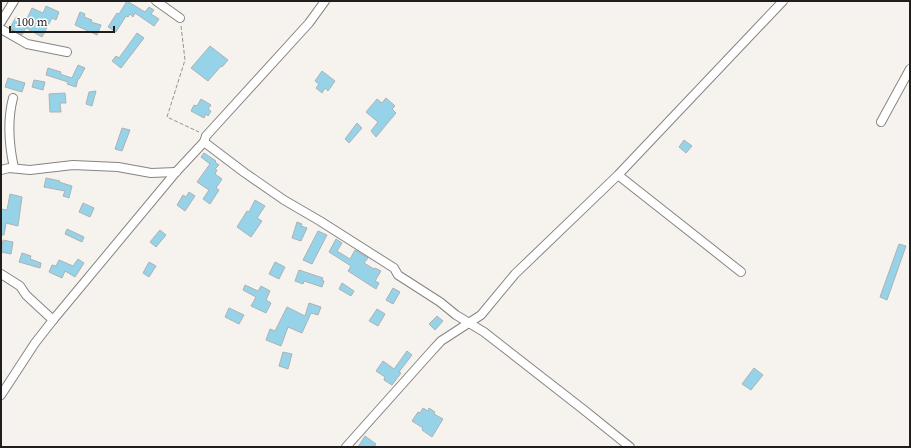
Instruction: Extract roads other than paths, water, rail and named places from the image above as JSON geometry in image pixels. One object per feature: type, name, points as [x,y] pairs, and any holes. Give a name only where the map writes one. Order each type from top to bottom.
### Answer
[{"type":"street","points":[[1,22],[14,1]]},
{"type":"street","points":[[156,1],[180,18]]},
{"type":"street","points":[[1,395],[34,343],[176,172],[309,23],[325,1]]},
{"type":"street","points":[[346,447],[442,341],[481,316],[515,274],[618,175],[783,1]]},
{"type":"street","points":[[1,30],[27,44],[67,52]]},
{"type":"street","points":[[881,122],[910,69]]},
{"type":"street","points":[[13,98],[10,110],[9,128],[14,168]]},
{"type":"street","points":[[205,139],[245,173],[284,200],[320,220],[394,268],[398,275],[484,332],[630,447]]},
{"type":"street","points":[[1,170],[14,168],[30,170],[73,164],[118,167],[151,173],[176,172]]},
{"type":"street","points":[[618,175],[742,272]]},
{"type":"street","points":[[1,274],[20,286],[26,295],[53,320]]}]
